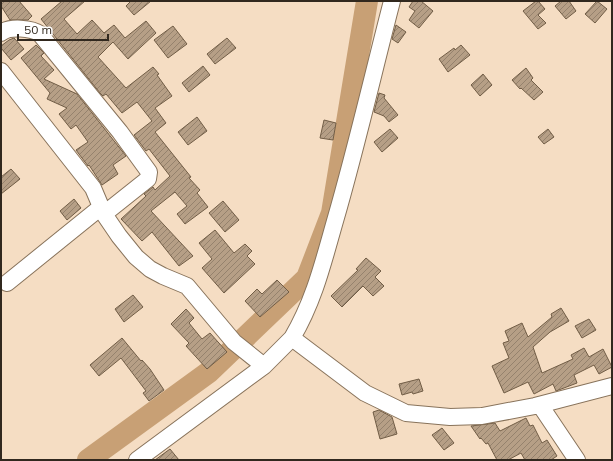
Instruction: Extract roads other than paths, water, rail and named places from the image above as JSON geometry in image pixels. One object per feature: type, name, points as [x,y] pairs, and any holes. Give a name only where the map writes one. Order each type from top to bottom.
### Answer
[{"type":"street","points":[[137,460],[259,362],[292,338],[303,319],[321,271],[346,182],[392,1]]},
{"type":"street","points":[[2,28],[31,30],[40,34],[120,132],[149,172],[148,179],[102,210],[7,283]]},
{"type":"street","points":[[1,71],[93,188],[102,210],[119,236],[136,257],[150,269],[187,286],[234,342],[259,362]]},
{"type":"street","points":[[292,338],[366,393],[406,413],[450,417],[482,416],[540,405],[612,386]]},
{"type":"street","points":[[540,405],[577,460]]},
{"type":"waterway","points":[[88,460],[209,372],[307,278],[332,213],[367,1]]}]
